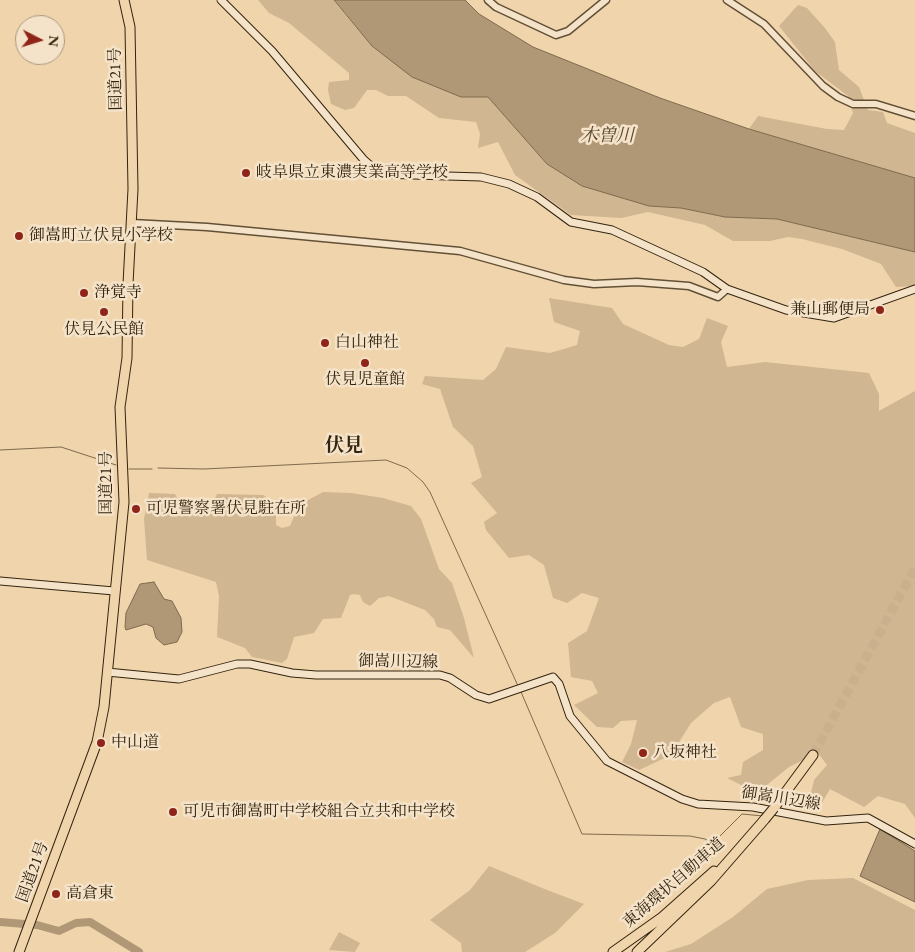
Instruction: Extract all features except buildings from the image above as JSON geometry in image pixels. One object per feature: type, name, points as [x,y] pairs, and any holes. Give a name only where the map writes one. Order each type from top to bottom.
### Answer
[{"type":"highway","name":"国道21号","points":[[19,952],[99,734],[107,672],[124,502],[120,406],[127,358],[134,149],[130,27],[124,0]]},
{"type":"highway","name":"東海環状自動車道","points":[[637,952],[706,888],[774,808],[814,755]]},
{"type":"highway","name":"東海環状自動車道","points":[[613,952],[661,918],[752,834]]},
{"type":"main road","points":[[221,0],[272,51],[375,171],[388,175],[490,178],[509,184],[537,197],[570,222],[603,227],[650,246],[703,272],[727,289],[786,310],[827,318],[842,316],[882,299],[915,289]]},
{"type":"main road","points":[[0,581],[114,592]]},
{"type":"main road","name":"御嵩川辺線","points":[[107,672],[179,679],[237,664],[250,664],[292,673],[316,675],[440,675],[450,678],[476,695],[489,699],[553,677],[559,684],[570,716],[607,761],[682,799],[698,804],[753,807],[826,821],[868,818],[915,844]]},
{"type":"street","points":[[488,0],[496,7],[556,35],[568,31],[606,0]]},
{"type":"street","points":[[726,0],[764,24],[823,86],[838,97],[853,104],[876,104],[915,116]]},
{"type":"street","points":[[132,223],[460,251],[564,280],[594,284],[637,282],[689,286],[718,297],[727,289]]},
{"type":"shaded area","points":[[258,0],[333,0],[372,46],[461,97],[488,97],[547,164],[649,206],[681,208],[725,217],[777,219],[915,252],[915,286],[896,287],[881,264],[842,249],[802,239],[788,237],[770,241],[733,241],[705,225],[648,212],[621,218],[571,215],[515,175],[498,142],[478,148],[480,134],[476,122],[439,118],[406,96],[388,96],[376,90],[367,90],[354,108],[345,110],[331,104],[328,90],[329,82],[349,80],[349,73],[289,23],[269,13]]},
{"type":"shaded area","points":[[798,5],[807,8],[835,42],[839,70],[859,87],[868,110],[883,112],[887,123],[915,133],[915,178],[749,129],[758,116],[827,129],[844,130],[853,113],[848,96],[815,71],[779,26]]},
{"type":"shaded area","points":[[549,298],[612,308],[623,324],[669,345],[683,347],[699,339],[707,318],[728,326],[721,342],[727,367],[765,362],[869,373],[879,394],[879,411],[915,391],[915,818],[905,804],[878,796],[864,807],[830,789],[817,811],[808,806],[814,780],[827,765],[818,753],[789,767],[757,793],[727,778],[741,775],[743,762],[763,750],[763,734],[741,727],[730,697],[714,703],[691,723],[671,755],[639,770],[622,762],[631,744],[637,720],[621,721],[613,728],[597,727],[574,705],[598,693],[592,681],[571,677],[568,643],[587,631],[599,598],[582,593],[567,603],[553,598],[544,565],[529,555],[509,558],[486,530],[484,522],[497,513],[471,483],[482,477],[473,446],[453,427],[440,389],[422,384],[425,376],[483,380],[496,369],[506,347],[550,353],[577,345],[580,331],[554,322]]},
{"type":"shaded area","points":[[323,492],[351,493],[383,498],[411,506],[421,519],[439,569],[452,583],[464,618],[474,658],[450,630],[437,627],[434,619],[425,610],[389,596],[379,598],[370,606],[363,602],[360,595],[354,594],[350,595],[341,618],[323,619],[314,633],[294,637],[287,659],[282,663],[252,657],[245,648],[217,637],[219,596],[216,582],[147,560],[144,519],[149,493],[175,494],[186,515],[210,511],[217,494],[263,495],[276,503],[276,525],[282,528],[290,526],[299,505]]},
{"type":"shaded area","points":[[489,866],[584,904],[555,933],[525,952],[462,952],[461,943],[430,920],[470,890]]},
{"type":"shaded area","points":[[853,878],[915,910],[915,952],[665,952],[691,944],[733,917],[767,889],[808,880]]},
{"type":"shaded area","points":[[339,932],[360,943],[355,952],[329,950]]},
{"type":"water","name":"木曽川","points":[[334,0],[465,0],[479,14],[533,47],[660,98],[749,129],[915,178],[915,252],[777,219],[725,217],[681,208],[649,206],[582,186],[547,164],[488,97],[461,97],[412,77],[372,46]]},
{"type":"water","points":[[154,582],[164,599],[172,601],[181,618],[182,632],[177,642],[164,645],[156,638],[153,627],[146,624],[126,630],[126,613],[140,584]]},
{"type":"water","points":[[880,829],[915,851],[915,902],[860,876]]},
{"type":"waterway","points":[[0,450],[61,447],[116,465]]},
{"type":"waterway","points":[[158,468],[204,469],[386,460],[407,468],[423,482],[430,492],[518,686]]},
{"type":"waterway","points":[[129,469],[152,469]]},
{"type":"waterway","points":[[521,692],[582,834],[690,836],[713,843],[742,814],[763,816]]},
{"type":"waterway","points":[[0,922],[37,925],[59,931],[76,923],[90,922],[139,952]]},
{"type":"tunnel","points":[[813,755],[915,568]]},
{"type":"place","name":"岐阜県立東濃実業高等学校","points":[[246,173]]},
{"type":"place","name":"御嵩町立伏見小学校","points":[[19,236]]},
{"type":"place","name":"浄覚寺","points":[[84,293]]},
{"type":"place","name":"兼山郵便局","points":[[880,310]]},
{"type":"place","name":"伏見公民館","points":[[104,312]]},
{"type":"place","name":"白山神社","points":[[325,343]]},
{"type":"place","name":"伏見児童館","points":[[365,363]]},
{"type":"place","name":"可児警察署伏見駐在所","points":[[136,509]]},
{"type":"place","name":"中山道","points":[[101,743]]},
{"type":"place","name":"八坂神社","points":[[643,753]]},
{"type":"place","name":"可児市御嵩町中学校組合立共和中学校","points":[[173,812]]},
{"type":"place","name":"高倉東","points":[[56,894]]},
{"type":"district","name":"伏見","points":[[344,446]]}]
